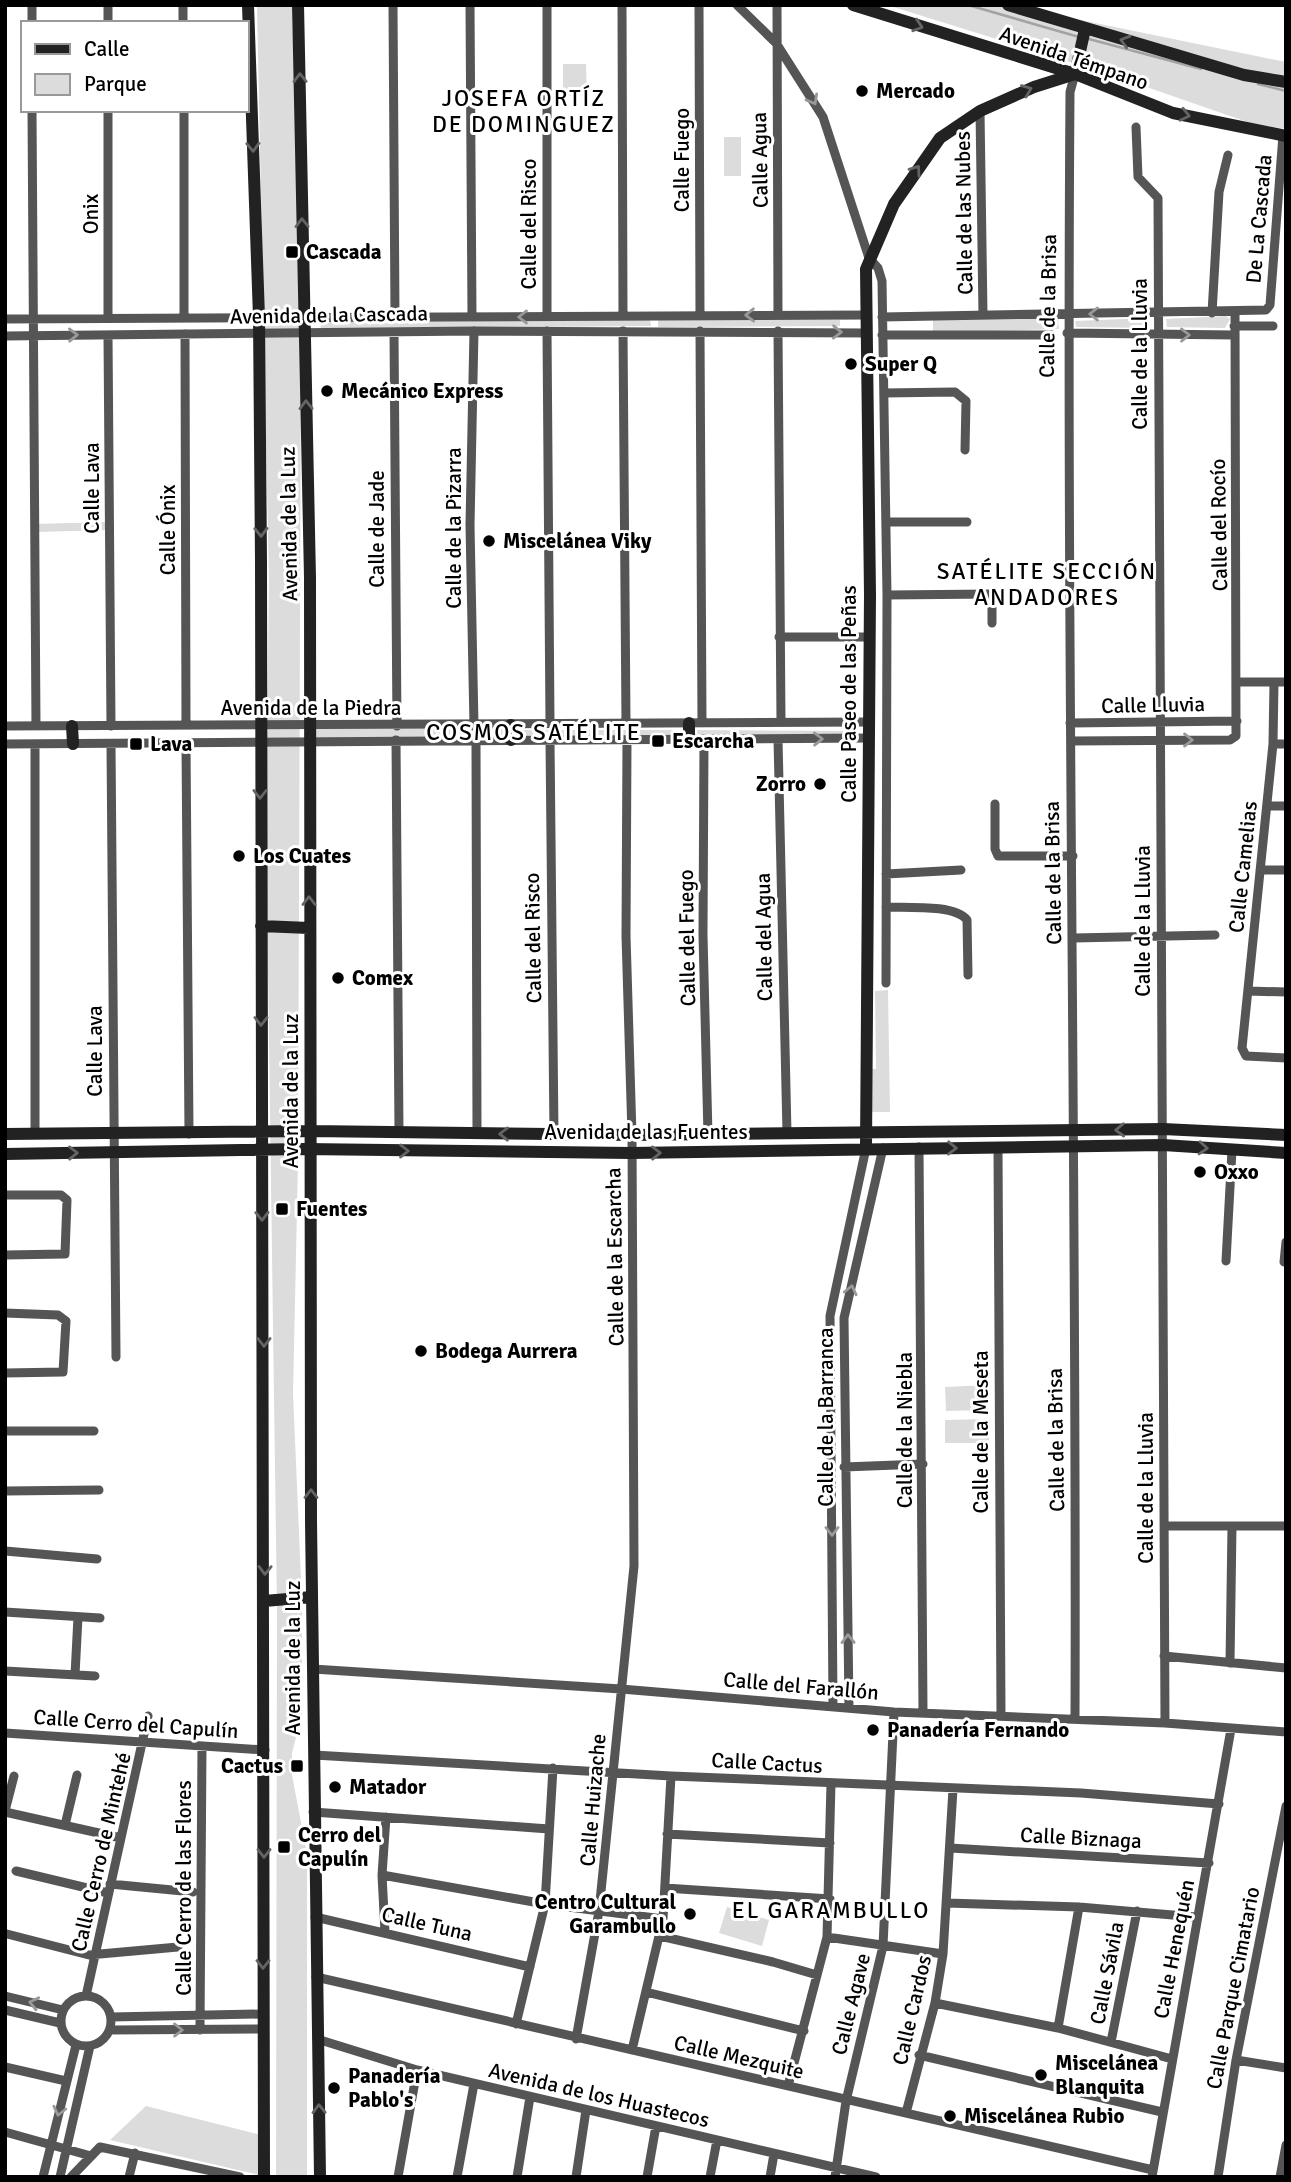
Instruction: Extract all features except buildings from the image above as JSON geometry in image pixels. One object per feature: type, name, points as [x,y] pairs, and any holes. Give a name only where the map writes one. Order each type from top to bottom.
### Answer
[{"type":"main road","name":"Avenida de la Luz","points":[[248,5],[263,317],[259,725],[265,1750],[262,2014],[264,2177]]},
{"type":"main road","name":"Avenida de la Luz","points":[[298,5],[310,578],[308,741],[313,1812],[320,2177]]},
{"type":"main road","name":"Avenida Témpano","points":[[853,5],[1075,74],[1173,113],[1284,135]]},
{"type":"main road","points":[[1008,5],[1084,33],[1244,75],[1286,82]]},
{"type":"main road","name":"Calle de la Brisa","points":[[1075,74],[1084,33]]},
{"type":"main road","name":"Calle Paseo de las Peñas","points":[[866,1130],[869,636],[866,269],[894,204],[940,138],[980,111],[1034,87],[1075,74]]},
{"type":"main road","points":[[690,741],[695,723]]},
{"type":"main road","points":[[510,725],[511,740]]},
{"type":"main road","points":[[72,726],[73,744]]},
{"type":"main road","points":[[261,926],[309,928]]},
{"type":"main road","name":"Avenida de las Fuentes","points":[[5,1134],[310,1131],[708,1135],[866,1130],[1163,1129],[1286,1135]]},
{"type":"main road","name":"Calle de la Barranca","points":[[866,1130],[866,1148]]},
{"type":"main road","name":"Calle de la Barranca","points":[[883,1148],[884,1130]]},
{"type":"main road","points":[[352,1150],[356,1136],[375,1132]]},
{"type":"main road","name":"Avenida de las Fuentes","points":[[5,1154],[310,1149],[631,1153],[1163,1145],[1286,1153]]},
{"type":"main road","points":[[264,1601],[312,1597]]},
{"type":"street","points":[[393,5],[395,317]]},
{"type":"street","points":[[470,5],[472,317]]},
{"type":"street","name":"Calle del Risco","points":[[547,5],[547,317]]},
{"type":"street","points":[[622,5],[623,314]]},
{"type":"street","name":"Calle Fuego","points":[[699,5],[700,316]]},
{"type":"street","points":[[737,5],[776,43],[823,117],[869,258]]},
{"type":"street","name":"Calle Agua","points":[[777,5],[778,314]]},
{"type":"street","name":"Calle de la Brisa","points":[[1075,74],[1070,92],[1068,314],[1075,1131],[1075,1718]]},
{"type":"street","name":"Calle de las Nubes","points":[[980,111],[983,315]]},
{"type":"street","points":[[32,112],[36,726]]},
{"type":"street","name":"Onix","points":[[108,112],[108,318]]},
{"type":"street","points":[[184,112],[184,318]]},
{"type":"street","name":"Calle de la Lluvia","points":[[1136,127],[1138,177],[1158,198],[1165,1723]]},
{"type":"street","name":"De La Cascada","points":[[1235,312],[1266,310],[1270,305],[1284,135]]},
{"type":"street","points":[[1212,313],[1219,192],[1228,155]]},
{"type":"street","name":"Calle Paseo de las Peñas","points":[[869,258],[878,268],[882,281],[887,595],[886,982]]},
{"type":"street","points":[[882,317],[1235,312]]},
{"type":"street","name":"Calle del Rocío","points":[[1234,738],[1238,682],[1235,312]]},
{"type":"street","name":"Avenida de la Cascada","points":[[5,318],[867,315]]},
{"type":"street","points":[[653,316],[653,330]]},
{"type":"street","points":[[1068,333],[1157,335],[1273,326]]},
{"type":"street","name":"Avenida de la Cascada","points":[[5,336],[653,330],[867,333]]},
{"type":"street","name":"Calle de la Pizarra","points":[[474,331],[470,525],[474,726]]},
{"type":"street","points":[[547,331],[550,723]]},
{"type":"street","points":[[623,331],[626,723]]},
{"type":"street","points":[[695,723],[701,331]]},
{"type":"street","points":[[778,331],[781,722]]},
{"type":"street","name":"Calle de Jade","points":[[394,332],[397,726]]},
{"type":"street","name":"Calle Ónix","points":[[185,334],[186,725]]},
{"type":"street","name":"Calle Lava","points":[[108,335],[111,726]]},
{"type":"street","points":[[882,335],[1052,335]]},
{"type":"street","points":[[884,393],[955,392],[962,395],[966,401],[965,450]]},
{"type":"street","points":[[886,522],[967,522]]},
{"type":"street","points":[[887,595],[992,594],[992,623]]},
{"type":"street","points":[[779,637],[869,636]]},
{"type":"street","points":[[1238,682],[1286,681]]},
{"type":"street","name":"Calle Camelias","points":[[1275,682],[1273,744],[1244,1055],[1286,1058]]},
{"type":"street","name":"Calle Lluvia","points":[[1070,723],[1237,721]]},
{"type":"street","name":"Avenida de la Piedra","points":[[5,726],[474,726],[550,723],[869,722]]},
{"type":"street","name":"Avenida de la Piedra","points":[[5,744],[260,744],[396,740],[705,741],[869,737]]},
{"type":"street","name":"Calle Lluvia","points":[[1071,741],[1234,738]]},
{"type":"street","points":[[396,740],[399,1133]]},
{"type":"street","points":[[475,740],[477,1134]]},
{"type":"street","name":"Calle del Risco","points":[[550,740],[554,1135]]},
{"type":"street","name":"Calle del Agua","points":[[778,740],[780,932],[787,1133]]},
{"type":"street","name":"Calle de la Escarcha","points":[[621,1689],[634,1566],[632,1135],[626,936],[627,741]]},
{"type":"street","name":"Calle del Fuego","points":[[705,741],[703,935],[708,1135]]},
{"type":"street","points":[[35,744],[35,1134]]},
{"type":"street","name":"Calle Lava","points":[[110,744],[116,1357]]},
{"type":"street","points":[[186,744],[188,1134]]},
{"type":"street","points":[[1273,744],[1286,744]]},
{"type":"street","points":[[995,804],[995,849],[998,856],[1073,856]]},
{"type":"street","points":[[1267,806],[1286,806]]},
{"type":"street","points":[[886,874],[961,870]]},
{"type":"street","points":[[1260,870],[1286,870]]},
{"type":"street","points":[[886,907],[952,910],[962,914],[967,920],[968,975]]},
{"type":"street","points":[[1074,938],[1215,935]]},
{"type":"street","points":[[1248,991],[1286,992]]},
{"type":"street","name":"Calle de la Niebla","points":[[919,1147],[923,1712]]},
{"type":"street","name":"Calle de la Barranca","points":[[833,1705],[830,1316],[866,1148]]},
{"type":"street","name":"Calle de la Barranca","points":[[849,1708],[844,1318],[883,1148]]},
{"type":"street","name":"Calle de la Meseta","points":[[998,1148],[1001,1715]]},
{"type":"street","points":[[1226,1261],[1232,1150]]},
{"type":"street","points":[[5,1195],[61,1195],[67,1200],[65,1254],[5,1255]]},
{"type":"street","points":[[1284,1262],[1286,1242]]},
{"type":"street","points":[[5,1313],[58,1315],[66,1321],[63,1371],[5,1373]]},
{"type":"street","points":[[5,1432],[93,1431]]},
{"type":"street","points":[[844,1467],[923,1464]]},
{"type":"street","points":[[5,1491],[99,1490]]},
{"type":"street","points":[[1164,1526],[1286,1526]]},
{"type":"street","points":[[1230,1663],[1232,1526]]},
{"type":"street","points":[[5,1551],[97,1559]]},
{"type":"street","points":[[5,1612],[100,1618]]},
{"type":"street","points":[[75,1675],[78,1617]]},
{"type":"street","points":[[1164,1656],[1286,1668]]},
{"type":"street","name":"Calle del Farallón","points":[[313,1669],[621,1689],[894,1712],[1075,1718],[1286,1732]]},
{"type":"street","points":[[5,1671],[95,1676]]},
{"type":"street","name":"Calle Huizache","points":[[576,2039],[600,1911],[621,1689]]},
{"type":"street","name":"Calle Agave","points":[[836,2172],[846,2101],[883,1946],[894,1712]]},
{"type":"street","name":"Calle Cerro de Mintehé","points":[[86,1996],[148,1716]]},
{"type":"street","name":"Calle Henequén","points":[[1153,2173],[1161,2112],[1196,1917],[1209,1863],[1231,1729]]},
{"type":"street","name":"Calle Cerro del Capulín","points":[[5,1733],[265,1750]]},
{"type":"street","name":"Calle Cerro de las Flores","points":[[200,2030],[202,1746]]},
{"type":"street","name":"Calle Cactus","points":[[314,1755],[671,1776],[1081,1793],[1219,1804]]},
{"type":"street","points":[[516,2024],[545,1904],[553,1768]]},
{"type":"street","points":[[65,1825],[77,1774]]},
{"type":"street","points":[[13,1776],[5,1811],[121,1839]]},
{"type":"street","points":[[632,2050],[663,1919],[671,1776]]},
{"type":"street","points":[[788,2086],[827,1937],[831,1783]]},
{"type":"street","name":"Calle Cardos","points":[[906,2113],[934,2003],[943,1954],[953,1789]]},
{"type":"street","name":"Calle Parque Cimatario","points":[[1218,2177],[1236,2060],[1286,1805]]},
{"type":"street","points":[[313,1812],[549,1829]]},
{"type":"street","points":[[386,1817],[382,1875],[386,1932]]},
{"type":"street","points":[[667,1834],[830,1843]]},
{"type":"street","name":"Calle Biznaga","points":[[950,1847],[1209,1863]]},
{"type":"street","points":[[16,1871],[109,1888],[193,1892]]},
{"type":"street","points":[[382,1875],[545,1904],[663,1919]]},
{"type":"street","points":[[665,1888],[830,1899]]},
{"type":"street","points":[[947,1903],[1079,1907],[1196,1917]]},
{"type":"street","points":[[1058,2028],[1079,1907]]},
{"type":"street","name":"Calle Sávila","points":[[1111,2042],[1136,1911]]},
{"type":"street","name":"Calle Tuna","points":[[315,1917],[530,1967]]},
{"type":"street","points":[[7,1934],[89,1955],[178,1947]]},
{"type":"street","points":[[660,1936],[817,1975]]},
{"type":"street","points":[[827,1937],[943,1954]]},
{"type":"street","name":"Calle Mezquite","points":[[316,1977],[906,2113],[1153,2173]]},
{"type":"street","points":[[646,1993],[804,2031]]},
{"type":"street","points":[[5,1996],[63,2010]]},
{"type":"street","points":[[86,1996],[97,1998],[106,2006],[111,2017],[110,2030],[103,2039],[90,2046],[76,2045],[63,2033],[60,2024],[63,2010],[69,2002],[86,1996]]},
{"type":"street","points":[[934,2003],[1058,2028],[1172,2059]]},
{"type":"street","points":[[5,2010],[60,2024]]},
{"type":"street","points":[[111,2017],[262,2014]]},
{"type":"street","points":[[110,2030],[262,2029]]},
{"type":"street","name":"Avenida de los Huastecos","points":[[317,2039],[417,2070],[717,2140],[836,2172],[876,2177]]},
{"type":"street","points":[[43,2177],[76,2045]]},
{"type":"street","points":[[60,2177],[90,2046]]},
{"type":"street","points":[[919,2055],[1161,2112]]},
{"type":"street","points":[[1236,2060],[1286,2068]]},
{"type":"street","points":[[5,2067],[66,2081]]},
{"type":"street","points":[[398,2177],[417,2070]]},
{"type":"street","points":[[457,2177],[474,2084]]},
{"type":"street","points":[[517,2177],[530,2097]]},
{"type":"street","points":[[576,2177],[586,2109]]},
{"type":"street","points":[[648,2177],[656,2126]]},
{"type":"street","points":[[5,2132],[91,2156]]},
{"type":"street","points":[[710,2177],[717,2140]]},
{"type":"street","points":[[1280,2177],[1286,2145]]},
{"type":"street","points":[[71,2177],[100,2147],[240,2177]]},
{"type":"street","points":[[129,2177],[135,2153]]},
{"type":"street","points":[[770,2177],[774,2154]]},
{"type":"street","points":[[187,2177],[190,2166]]},
{"type":"green space","points":[[257,5],[292,5],[301,349],[298,1163],[293,1393],[302,1603],[302,1713],[292,1753],[292,1775],[307,1854],[307,2177],[276,2177],[277,1609],[266,828],[269,582]]},
{"type":"green space","points":[[887,5],[1008,5],[1286,62],[1286,129],[1253,124],[1112,75]]},
{"type":"green space","points":[[563,64],[586,64],[587,95],[563,96]]},
{"type":"green space","points":[[724,137],[741,137],[741,176],[724,176]]},
{"type":"green space","points":[[1058,316],[1059,329],[933,333],[933,319]]},
{"type":"green space","points":[[1226,316],[1230,319],[1225,328],[1167,327],[1166,319]]},
{"type":"green space","points":[[1148,318],[1149,328],[1076,327],[1075,321]]},
{"type":"green space","points":[[650,319],[651,326],[321,329],[320,321]]},
{"type":"green space","points":[[658,320],[840,320],[840,326],[658,327]]},
{"type":"green space","points":[[108,522],[108,530],[36,532],[35,524]]},
{"type":"green space","points":[[315,727],[510,727],[510,739],[315,740]]},
{"type":"green space","points":[[519,730],[683,730],[683,737],[519,738]]},
{"type":"green space","points":[[697,730],[854,731],[854,735],[698,739]]},
{"type":"green space","points":[[888,990],[890,1112],[871,1112],[870,1069],[876,1069],[875,991]]},
{"type":"green space","points":[[988,1385],[988,1410],[946,1411],[945,1387]]},
{"type":"green space","points":[[989,1419],[989,1443],[945,1443],[945,1420]]},
{"type":"green space","points":[[727,1907],[769,1920],[762,1946],[719,1933]]},
{"type":"green space","points":[[146,2106],[261,2135],[263,2176],[110,2140]]},
{"type":"waterway","points":[[968,5],[1079,37]]},
{"type":"waterway","points":[[1089,39],[1201,69]]},
{"type":"waterway","points":[[1258,84],[1286,91]]},
{"type":"place","name":"Mercado","points":[[862,91]]},
{"type":"place","name":"Cascada","points":[[292,252]]},
{"type":"place","name":"Super Q","points":[[851,364]]},
{"type":"place","name":"Mecánico Express","points":[[327,391]]},
{"type":"place","name":"Miscelánea Viky","points":[[489,541]]},
{"type":"place","name":"Escarcha","points":[[658,741]]},
{"type":"place","name":"Lava","points":[[136,744]]},
{"type":"place","name":"Zorro","points":[[820,784]]},
{"type":"place","name":"Los Cuates","points":[[239,856]]},
{"type":"place","name":"Comex","points":[[338,978]]},
{"type":"place","name":"Oxxo","points":[[1200,1172]]},
{"type":"place","name":"Fuentes","points":[[282,1209]]},
{"type":"place","name":"Bodega Aurrera","points":[[421,1351]]},
{"type":"place","name":"Panadería Fernando","points":[[873,1730]]},
{"type":"place","name":"Cactus","points":[[297,1766]]},
{"type":"place","name":"Matador","points":[[335,1787]]},
{"type":"place","name":"Cerro del Capulín","points":[[284,1847]]},
{"type":"place","name":"Centro Cultural Garambullo","points":[[690,1914]]},
{"type":"place","name":"Miscelánea Blanquita","points":[[1041,2075]]},
{"type":"place","name":"Panadería Pablo's","points":[[334,2088]]},
{"type":"place","name":"Miscelánea Rubio","points":[[950,2116]]},
{"type":"district","name":"JOSEFA ORTÍZ DE DOMINGUEZ","points":[[524,111]]},
{"type":"district","name":"SATÉLITE SECCIÓN ANDADORES","points":[[1047,584]]},
{"type":"district","name":"COSMOS SATÉLITE","points":[[534,732]]},
{"type":"district","name":"EL GARAMBULLO","points":[[831,1910]]}]
